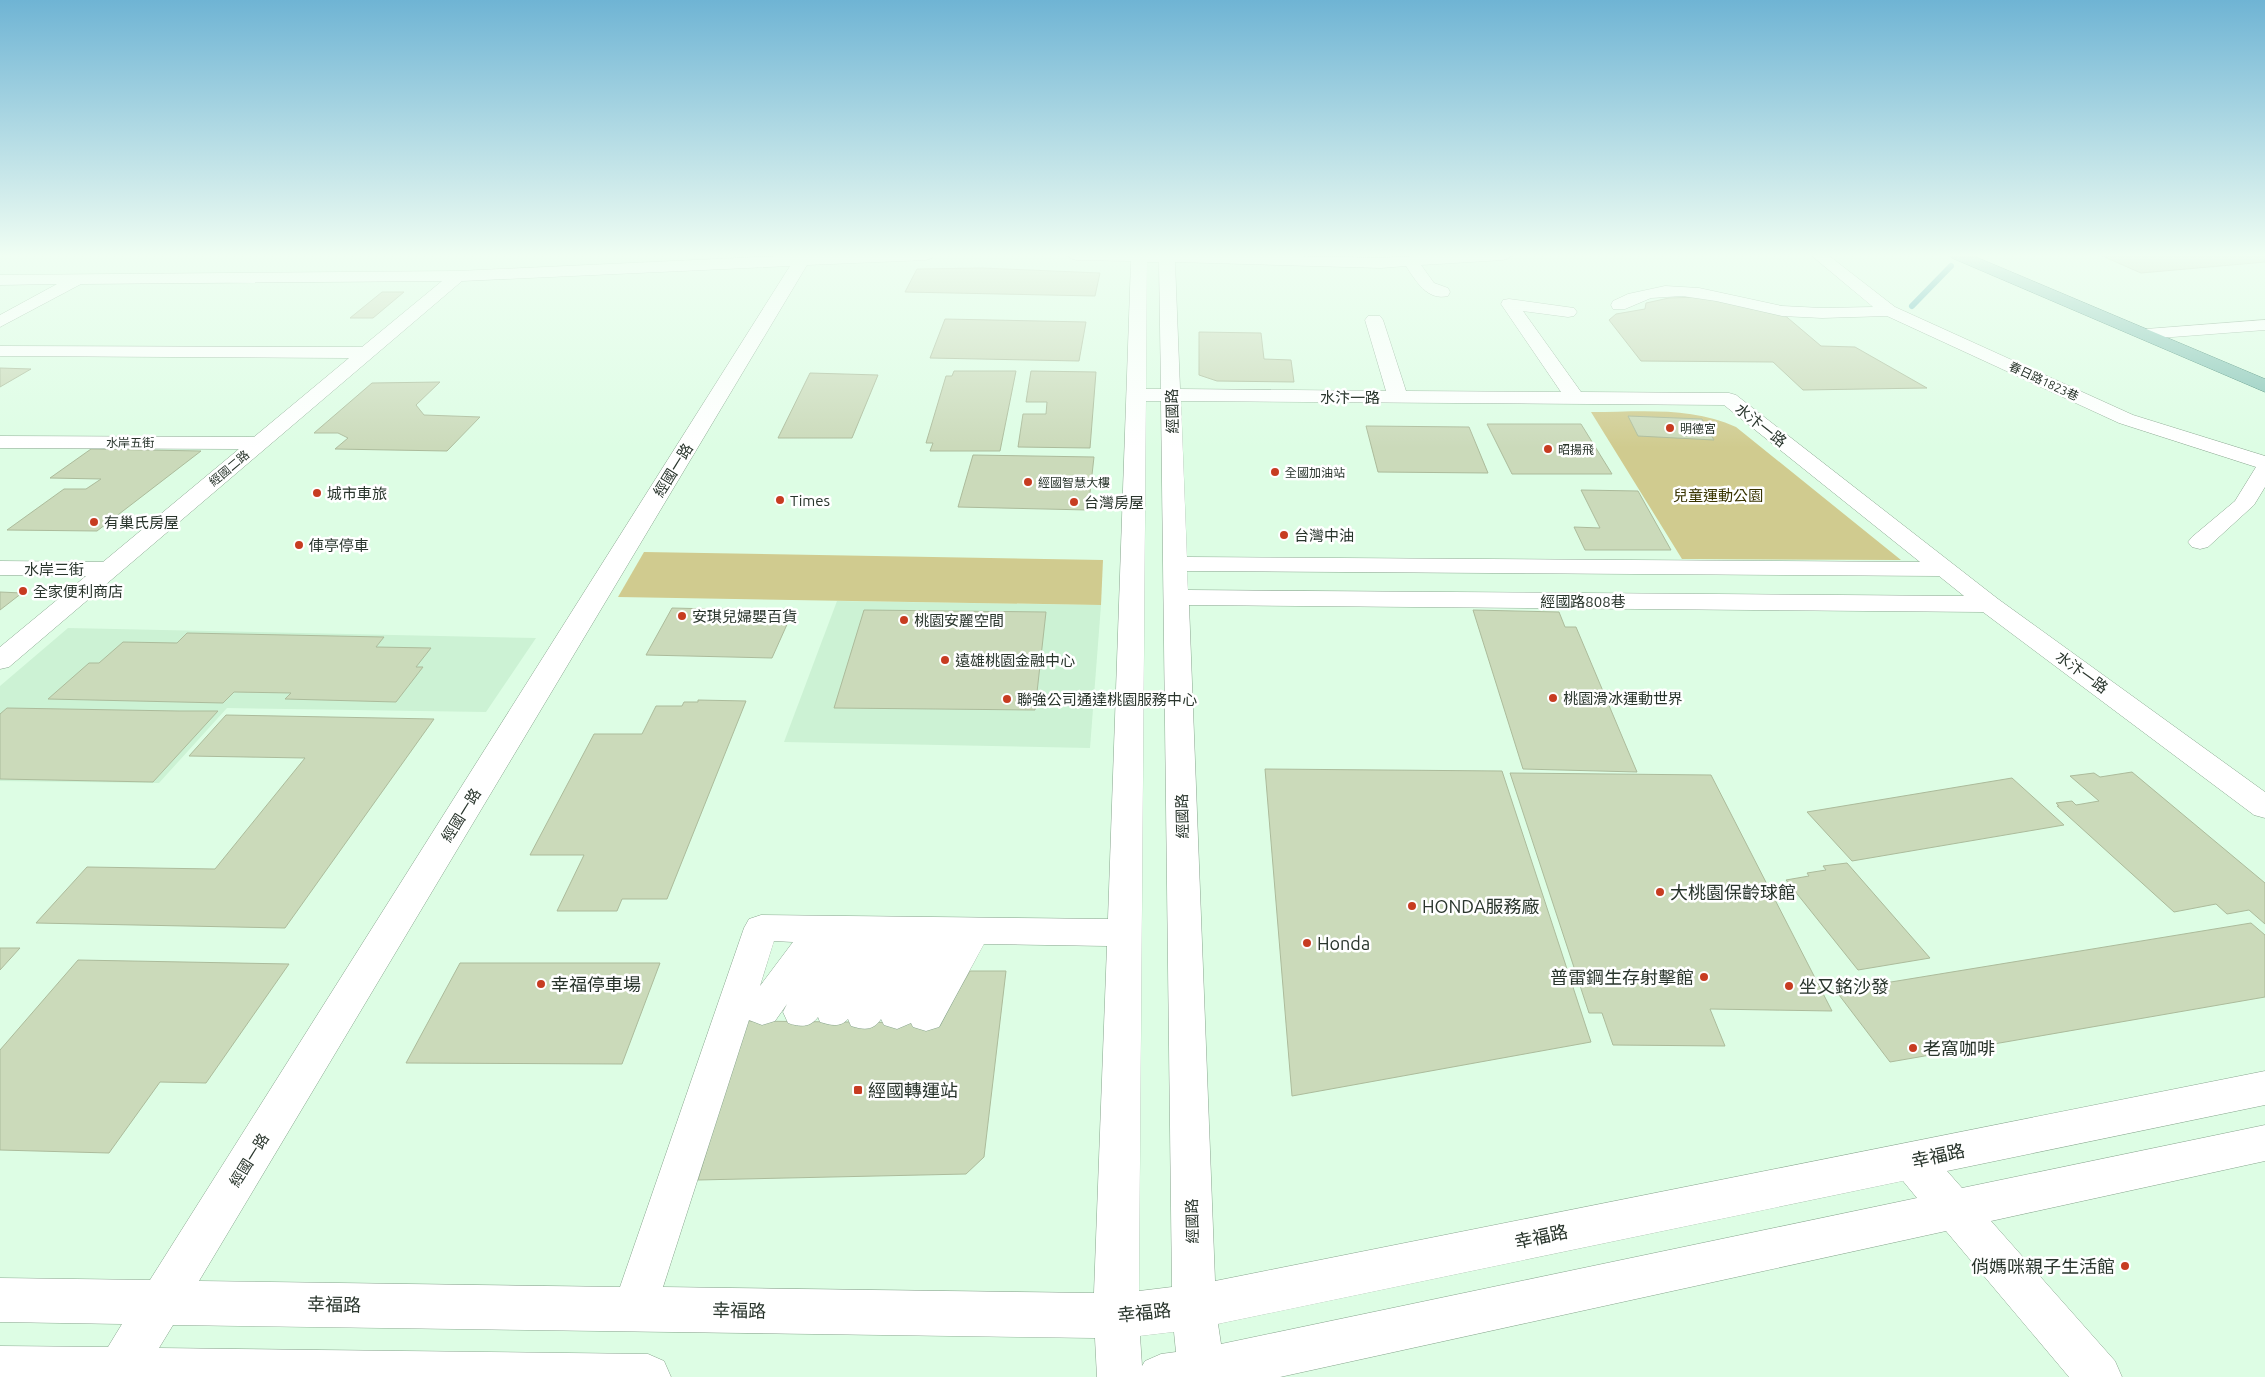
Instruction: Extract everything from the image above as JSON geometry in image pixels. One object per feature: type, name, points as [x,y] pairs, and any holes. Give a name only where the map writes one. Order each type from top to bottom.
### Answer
[{"type":"main road","points":[[2111,319],[2265,386]]},
{"type":"main road","points":[[2139,319],[2265,372]]},
{"type":"street","name":"經國二路","points":[[0,661],[406,319]]},
{"type":"street","name":"經國一路","points":[[120,1370],[766,319]]},
{"type":"street","points":[[1120,1377],[1116,1316],[1138,319]]},
{"type":"street","name":"經國路","points":[[1169,319],[1194,1307],[1188,1375]]},
{"type":"street","points":[[1520,319],[1576,398]]},
{"type":"street","name":"春日路1823巷","points":[[1907,319],[2126,419],[2265,463]]},
{"type":"street","points":[[1374,320],[1398,397]]},
{"type":"street","points":[[2146,334],[2265,325]]},
{"type":"street","points":[[0,351],[366,353]]},
{"type":"street","name":"水汴一路","points":[[1137,395],[1729,399],[1989,604],[2265,807]]},
{"type":"street","name":"水岸五街","points":[[0,442],[260,443]]},
{"type":"street","points":[[2200,542],[2243,504],[2265,470]]},
{"type":"street","points":[[1175,564],[1944,569]]},
{"type":"street","name":"水岸三街","points":[[0,568],[109,569]]},
{"type":"street","name":"經國路808巷","points":[[1176,597],[1989,604]]},
{"type":"street","points":[[634,1309],[761,928],[1125,933]]},
{"type":"street","points":[[762,1010],[822,929]]},
{"type":"street","points":[[864,1014],[917,930]]},
{"type":"street","points":[[864,1014],[917,930]]},
{"type":"street","points":[[864,1014],[917,930]]},
{"type":"street","name":"幸福路","points":[[0,1300],[1116,1316],[1194,1307],[2265,1088]]},
{"type":"street","points":[[1188,1375],[2265,1143]]},
{"type":"street","points":[[1911,1160],[2099,1377]]},
{"type":"street","points":[[0,1369],[648,1377]]},
{"type":"shaded area","points":[[837,601],[1101,605],[1090,748],[784,742]]},
{"type":"shaded area","points":[[68,628],[536,638],[486,712],[227,708],[159,783],[0,781],[0,686]]},
{"type":"green space","name":"兒童運動公園","points":[[1646,411],[1683,413],[1719,420],[1736,427],[1901,560],[1682,559],[1591,412]]},
{"type":"green space","points":[[644,552],[1103,560],[1101,605],[618,597]]},
{"type":"building","points":[[945,319],[1086,322],[1079,361],[930,358]]},
{"type":"building","points":[[1789,319],[1821,346],[1855,347],[1927,388],[1803,390],[1773,362],[1641,361],[1609,320]]},
{"type":"building","points":[[1199,332],[1261,333],[1264,359],[1291,360],[1294,382],[1217,381],[1199,375]]},
{"type":"building","points":[[0,368],[31,369],[0,387]]},
{"type":"building","points":[[954,371],[1016,371],[1000,451],[930,451],[933,443],[926,443],[946,376],[952,376]]},
{"type":"building","points":[[1031,371],[1096,372],[1090,448],[1018,447],[1023,414],[1046,414],[1047,402],[1026,402]]},
{"type":"building","points":[[810,373],[878,375],[852,438],[778,438]]},
{"type":"building","points":[[440,382],[416,405],[424,415],[480,417],[447,451],[335,449],[348,438],[338,433],[314,433],[372,383]]},
{"type":"building","name":"明德宮","points":[[1628,416],[1702,419],[1714,440],[1638,436]]},
{"type":"building","name":"昭揚飛","points":[[1487,424],[1581,424],[1612,474],[1512,474]]},
{"type":"building","points":[[1366,426],[1469,427],[1488,473],[1378,472]]},
{"type":"building","points":[[91,449],[201,451],[97,531],[7,530],[64,489],[86,489],[101,479],[50,478]]},
{"type":"building","name":"經國智慧大樓","points":[[973,455],[1094,457],[1088,510],[958,507]]},
{"type":"building","points":[[1581,490],[1638,491],[1671,550],[1585,550],[1574,527],[1600,528]]},
{"type":"building","points":[[0,592],[22,593],[0,610]]},
{"type":"building","points":[[672,608],[793,611],[772,658],[646,655]]},
{"type":"building","name":"遠雄桃園金融中心","points":[[864,610],[1046,612],[1035,710],[834,708]]},
{"type":"building","name":"桃園滑冰運動世界","points":[[1473,610],[1559,612],[1565,627],[1576,627],[1637,772],[1523,769]]},
{"type":"building","points":[[187,633],[384,637],[376,647],[431,648],[416,667],[423,667],[396,702],[285,699],[291,693],[234,692],[223,703],[48,699],[89,663],[99,663],[123,642],[177,643]]},
{"type":"building","points":[[698,700],[746,701],[667,899],[622,899],[617,911],[557,911],[584,855],[530,855],[594,734],[642,734],[656,706],[682,706],[684,702],[698,702]]},
{"type":"building","points":[[7,708],[218,711],[153,782],[0,779],[0,714]]},
{"type":"building","points":[[226,715],[434,719],[285,928],[36,923],[87,867],[215,869],[305,758],[189,756]]},
{"type":"building","name":"HONDA服務廠","points":[[1265,769],[1502,771],[1591,1042],[1292,1096]]},
{"type":"building","points":[[2132,772],[2265,883],[2265,924],[2249,910],[2227,914],[2216,904],[2174,912],[2057,806],[2059,806],[2056,803],[2072,801],[2076,805],[2099,801],[2070,776],[2094,773],[2100,777]]},
{"type":"building","name":"大桃園保齡球館","points":[[1510,773],[1711,775],[1832,1011],[1710,1009],[1725,1046],[1613,1045],[1602,1013],[1589,1013]]},
{"type":"building","points":[[2012,778],[2064,825],[1852,861],[1807,812]]},
{"type":"building","points":[[1847,863],[1930,958],[1858,970],[1786,880],[1809,876],[1807,873],[1826,870],[1823,866]]},
{"type":"building","points":[[2251,923],[2265,935],[2265,997],[1890,1062],[1836,991]]},
{"type":"building","points":[[0,948],[20,948],[0,970]]},
{"type":"building","points":[[78,960],[289,964],[206,1083],[160,1082],[109,1153],[0,1150],[0,1050]]},
{"type":"building","points":[[460,963],[660,963],[622,1064],[406,1063]]},
{"type":"building","name":"經國轉運站","points":[[970,971],[1006,971],[984,1157],[966,1174],[698,1180],[745,1021],[940,1023]]},
{"type":"place","name":"明德宮","points":[[1670,428]]},
{"type":"place","name":"昭揚飛","points":[[1548,449]]},
{"type":"place","name":"全國加油站","points":[[1275,472]]},
{"type":"place","name":"經國智慧大樓","points":[[1028,482]]},
{"type":"place","name":"城市車旅","points":[[317,493]]},
{"type":"place","name":"Times","points":[[780,500]]},
{"type":"place","name":"台灣房屋","points":[[1074,502]]},
{"type":"place","name":"有巢氏房屋","points":[[94,522]]},
{"type":"place","name":"台灣中油","points":[[1284,535]]},
{"type":"place","name":"俥亭停車","points":[[299,545]]},
{"type":"place","name":"全家便利商店","points":[[23,591]]},
{"type":"place","name":"安琪兒婦嬰百貨","points":[[682,616]]},
{"type":"place","name":"桃園安麗空間","points":[[904,620]]},
{"type":"place","name":"遠雄桃園金融中心","points":[[945,660]]},
{"type":"place","name":"桃園滑冰運動世界","points":[[1553,698]]},
{"type":"place","name":"聯強公司通達桃園服務中心","points":[[1007,699]]},
{"type":"place","name":"大桃園保齡球館","points":[[1660,892]]},
{"type":"place","name":"HONDA服務廠","points":[[1412,906]]},
{"type":"place","name":"Honda","points":[[1307,943]]},
{"type":"place","name":"普雷鋼生存射擊館","points":[[1704,977]]},
{"type":"place","name":"幸福停車場","points":[[541,984]]},
{"type":"place","name":"坐又銘沙發","points":[[1789,986]]},
{"type":"place","name":"老窩咖啡","points":[[1913,1048]]},
{"type":"place","name":"經國轉運站","points":[[858,1090]]},
{"type":"place","name":"俏媽咪親子生活館","points":[[2125,1266]]}]
